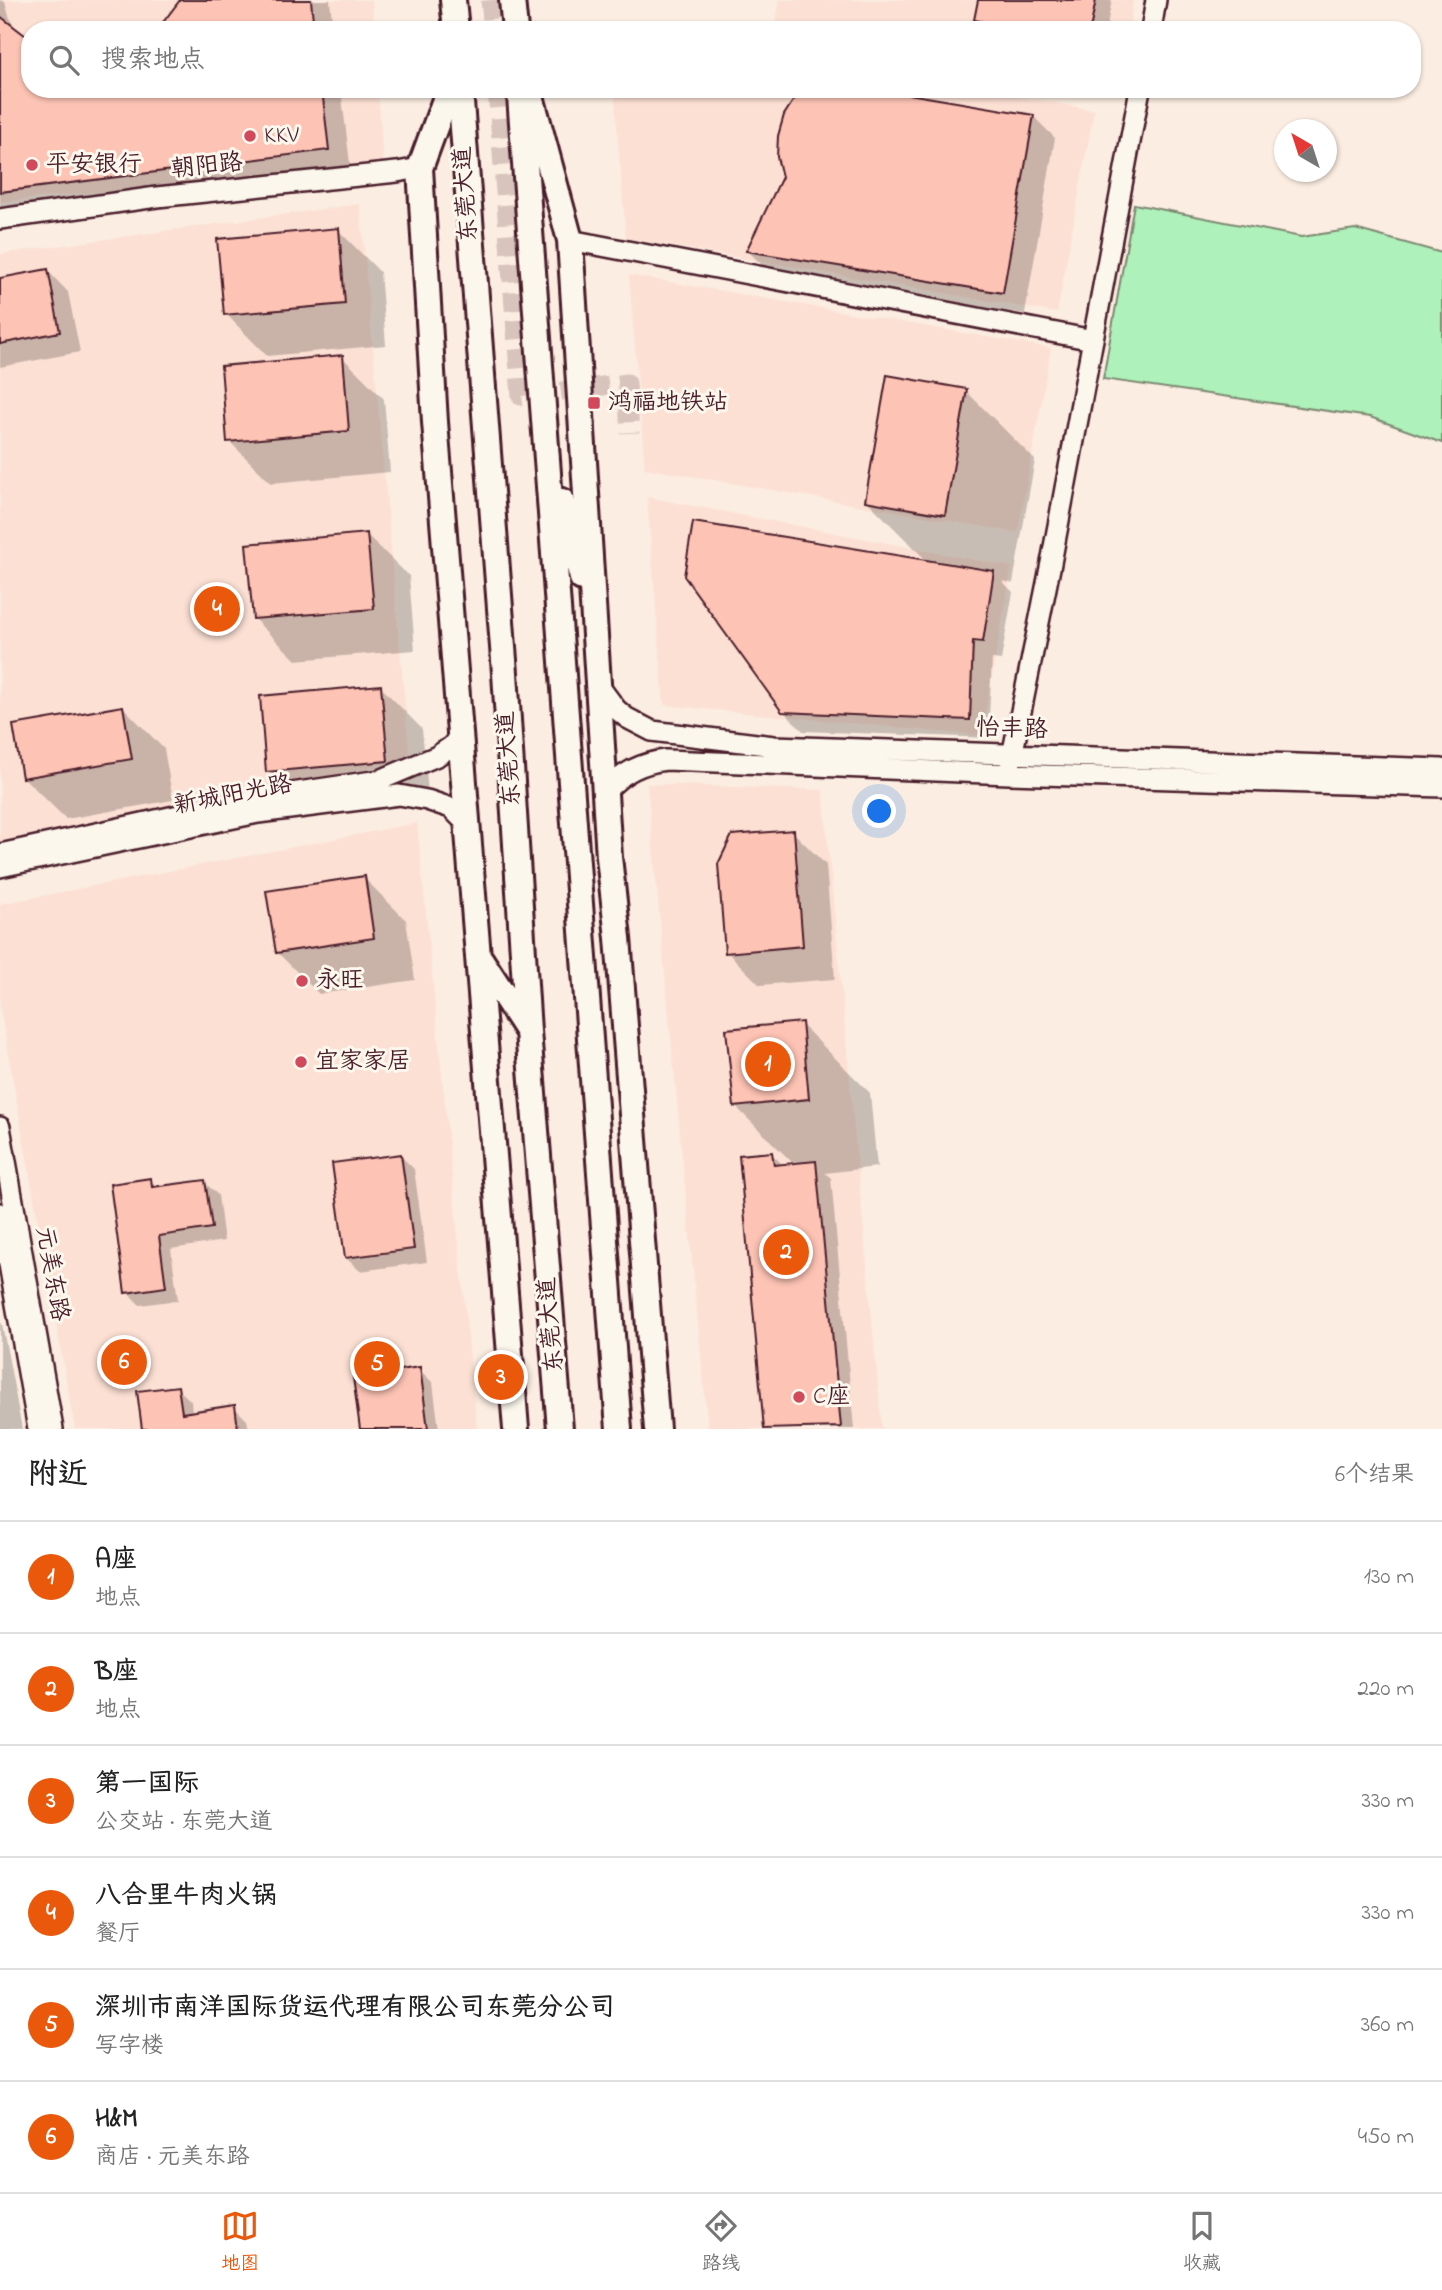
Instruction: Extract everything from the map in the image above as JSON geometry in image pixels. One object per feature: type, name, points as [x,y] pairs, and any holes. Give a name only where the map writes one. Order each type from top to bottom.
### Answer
[{"type":"main road","points":[[453,0],[455,21]]},
{"type":"main road","points":[[512,0],[514,21]]},
{"type":"main road","points":[[446,98],[419,168],[436,432],[516,1429]]},
{"type":"main road","name":"东莞大道","points":[[461,98],[505,673],[528,1031],[560,1429]]},
{"type":"main road","points":[[520,98],[619,1429]]},
{"type":"main road","points":[[531,98],[570,240],[609,857],[657,1429]]},
{"type":"main road","points":[[545,436],[595,624]]},
{"type":"main road","points":[[479,956],[528,1031]]},
{"type":"street","points":[[1152,21],[1156,0]]},
{"type":"street","points":[[1010,764],[1051,563],[1138,98]]},
{"type":"street","name":"朝阳路","points":[[0,219],[157,197],[419,168]]},
{"type":"street","points":[[570,240],[1093,340]]},
{"type":"street","name":"怡丰路","points":[[599,686],[616,709],[627,718],[666,734],[774,746],[1010,764],[1442,787]]},
{"type":"street","name":"新城阳光路","points":[[0,854],[257,798],[380,780],[437,756],[452,746],[461,733]]},
{"type":"street","name":"怡丰路","points":[[606,791],[626,772],[652,762],[666,760],[1442,769]]},
{"type":"street","name":"新城阳光路","points":[[0,867],[258,813],[399,795],[428,800],[451,808],[468,825]]},
{"type":"street","name":"元美东路","points":[[0,1127],[53,1429]]},
{"type":"street","name":"元美东路","points":[[0,1213],[38,1429]]},
{"type":"shaded area","points":[[0,0],[372,0],[373,21],[21,21],[21,98],[379,98],[383,163],[0,202]]},
{"type":"shaded area","points":[[780,0],[1133,0],[1130,21],[776,21]]},
{"type":"shaded area","points":[[615,98],[1025,98],[1094,110],[1057,313],[626,238]]},
{"type":"shaded area","points":[[360,204],[410,760],[0,842],[0,254]]},
{"type":"shaded area","points":[[629,275],[1051,348],[1018,533],[645,468]]},
{"type":"shaded area","points":[[647,497],[1012,567],[981,736],[664,705]]},
{"type":"shaded area","points":[[647,784],[823,790],[882,1429],[708,1429]]},
{"type":"shaded area","points":[[417,823],[477,1429],[75,1429],[0,1007],[0,904]]},
{"type":"green space","points":[[1134,204],[1301,237],[1355,229],[1442,253],[1442,443],[1370,417],[1103,379]]},
{"type":"building","points":[[180,0],[311,0],[313,21],[164,21]]},
{"type":"building","points":[[978,0],[1096,0],[1092,21],[974,20]]},
{"type":"building","points":[[0,16],[21,32],[21,98],[323,98],[329,150],[0,192]]},
{"type":"building","points":[[795,98],[933,98],[1034,115],[1003,293],[746,251],[782,177],[777,157],[778,136],[784,115]]},
{"type":"building","points":[[339,228],[345,304],[224,315],[217,239]]},
{"type":"building","points":[[48,269],[60,332],[0,344],[0,278]]},
{"type":"building","points":[[343,355],[349,431],[227,442],[221,366]]},
{"type":"building","points":[[887,375],[967,389],[945,515],[865,501]]},
{"type":"building","points":[[693,522],[994,571],[983,642],[973,641],[970,720],[782,712],[684,576]]},
{"type":"building","points":[[367,533],[374,609],[253,619],[246,544]]},
{"type":"building","points":[[381,685],[388,761],[266,772],[260,696]]},
{"type":"building","points":[[123,706],[132,759],[22,778],[13,725]]},
{"type":"building","points":[[794,830],[803,946],[725,953],[718,864],[732,835]]},
{"type":"building","points":[[365,876],[374,938],[276,953],[266,891]]},
{"type":"building","points":[[802,1022],[809,1099],[734,1107],[726,1029]]},
{"type":"building","points":[[772,1152],[774,1165],[816,1161],[841,1427],[764,1429],[739,1155]]},
{"type":"building","points":[[401,1154],[414,1249],[345,1258],[332,1163]]},
{"type":"building","points":[[151,1178],[152,1187],[205,1180],[212,1228],[159,1236],[166,1287],[125,1293],[110,1184]]},
{"type":"building","points":[[420,1367],[428,1429],[360,1429],[353,1377]]},
{"type":"building","points":[[178,1386],[182,1413],[235,1405],[238,1429],[142,1429],[137,1391]]},
{"type":"tunnel","points":[[490,0],[492,21]]},
{"type":"tunnel","points":[[498,98],[521,396],[627,383],[630,433]]},
{"type":"place","name":"KKV","points":[[250,136]]},
{"type":"place","name":"平安银行","points":[[32,165]]},
{"type":"place","name":"鸿福地铁站","points":[[594,403]]},
{"type":"place","name":"八合里牛肉火锅","points":[[217,609]]},
{"type":"place","name":"永旺","points":[[302,981]]},
{"type":"place","name":"宜家家居","points":[[301,1062]]},
{"type":"place","name":"A座","points":[[768,1064]]},
{"type":"place","name":"B座","points":[[786,1252]]},
{"type":"place","name":"H&M","points":[[124,1362]]},
{"type":"place","name":"深圳市南洋国际货运代理有限公司东莞分公司","points":[[377,1364]]},
{"type":"place","name":"第一国际","points":[[501,1377]]},
{"type":"place","name":"C座","points":[[799,1397]]}]
